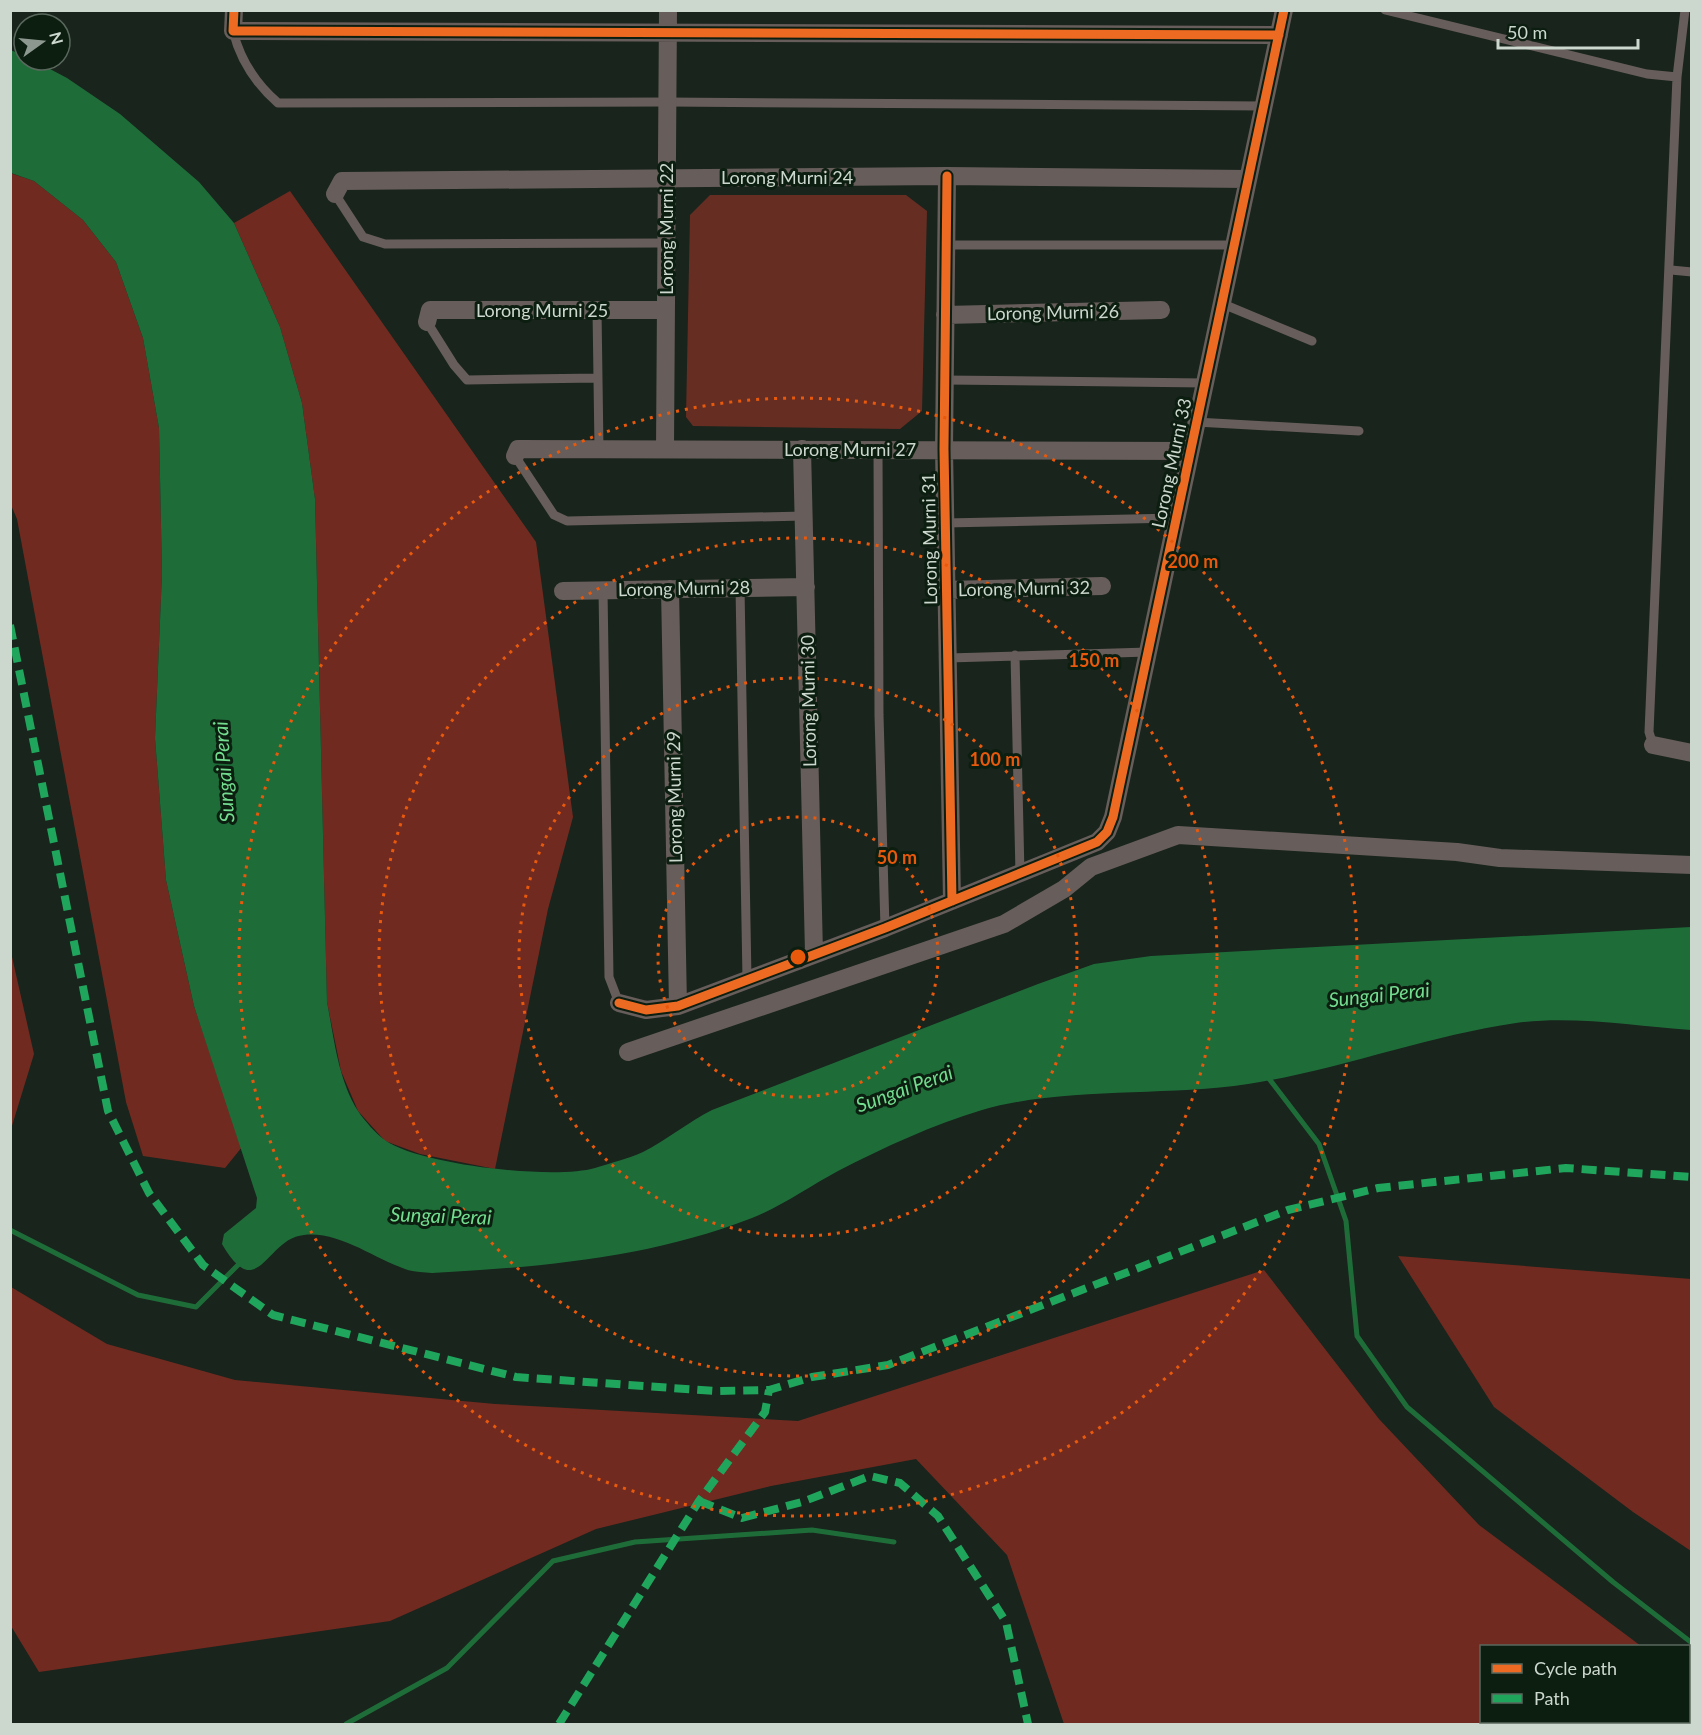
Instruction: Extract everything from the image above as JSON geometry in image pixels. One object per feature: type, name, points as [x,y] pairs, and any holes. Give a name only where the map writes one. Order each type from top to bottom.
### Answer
[{"type":"street","points":[[234,10],[233,31],[1279,35]]},
{"type":"street","name":"Lorong Murni 22","points":[[665,448],[668,10]]},
{"type":"street","name":"Lorong Murni 33","points":[[619,1003],[646,1010],[678,1006],[1020,874],[1097,842],[1107,832],[1113,817],[1284,10]]},
{"type":"street","name":"Lorong Murni 24","points":[[335,194],[342,181],[947,176],[1248,179]]},
{"type":"street","name":"Lorong Murni 31","points":[[947,176],[944,449],[952,901]]},
{"type":"street","name":"Lorong Murni 25","points":[[427,321],[430,310],[666,310]]},
{"type":"street","name":"Lorong Murni 26","points":[[945,315],[1161,310]]},
{"type":"street","name":"Lorong Murni 27","points":[[514,456],[518,449],[599,448],[1190,452]]},
{"type":"street","name":"Lorong Murni 30","points":[[802,449],[814,953]]},
{"type":"street","name":"Lorong Murni 32","points":[[946,590],[1102,586]]},
{"type":"street","name":"Lorong Murni 28","points":[[563,591],[806,587]]},
{"type":"street","name":"Lorong Murni 29","points":[[670,589],[678,1006]]},
{"type":"street","points":[[1653,746],[1692,753]]},
{"type":"street","points":[[628,1052],[1004,924],[1064,889],[1091,867],[1178,835],[1457,852],[1500,858],[1692,865]]},
{"type":"lane","points":[[1385,10],[1647,74],[1677,77]]},
{"type":"lane","points":[[1653,746],[1649,732],[1671,270],[1677,77],[1685,10]]},
{"type":"lane","points":[[233,31],[237,46],[260,87],[278,103],[667,102],[1264,106]]},
{"type":"lane","points":[[335,194],[363,237],[385,244],[666,243]]},
{"type":"lane","points":[[946,245],[1234,246]]},
{"type":"lane","points":[[1671,270],[1692,272]]},
{"type":"lane","points":[[1223,304],[1312,341]]},
{"type":"lane","points":[[597,310],[599,448]]},
{"type":"lane","points":[[427,321],[454,365],[467,380],[598,378]]},
{"type":"lane","points":[[945,380],[1205,382]]},
{"type":"lane","points":[[1196,422],[1359,431]]},
{"type":"lane","points":[[878,449],[879,715],[885,928]]},
{"type":"lane","points":[[514,456],[554,515],[567,521],[804,516]]},
{"type":"lane","points":[[945,523],[1176,518]]},
{"type":"lane","points":[[740,588],[747,979]]},
{"type":"lane","points":[[603,590],[609,978],[619,1003]]},
{"type":"lane","points":[[948,658],[1148,652]]},
{"type":"lane","points":[[1015,655],[1020,874]]},
{"type":"shaded area","points":[[10,173],[34,181],[83,220],[116,262],[143,338],[159,428],[162,574],[155,738],[166,880],[194,1006],[242,1147],[225,1168],[143,1156],[126,1102],[17,519],[11,505]]},
{"type":"shaded area","points":[[290,191],[536,542],[573,817],[548,909],[495,1169],[420,1154],[385,1141],[358,1111],[341,1071],[327,1002],[315,499],[302,403],[280,327],[234,223]]},
{"type":"shaded area","points":[[710,195],[906,195],[927,211],[922,411],[900,429],[693,426],[686,417],[690,215]]},
{"type":"shaded area","points":[[10,948],[34,1054],[11,1129],[10,1129]]},
{"type":"shaded area","points":[[1398,1256],[1691,1279],[1691,1551],[1633,1512],[1494,1407]]},
{"type":"shaded area","points":[[1264,1270],[1379,1419],[1479,1525],[1640,1645],[1480,1645],[1480,1723],[1690,1723],[1690,1679],[1691,1724],[1064,1724],[1007,1555],[916,1459],[771,1486],[596,1529],[390,1621],[39,1672],[11,1626],[11,1287],[107,1344],[235,1380],[495,1404],[798,1421]]},
{"type":"water","name":"Sungai Perai","points":[[10,50],[12,51],[12,72],[56,72],[67,78],[120,114],[199,182],[234,223],[280,327],[302,403],[315,499],[327,1002],[338,1058],[351,1099],[364,1119],[386,1141],[404,1150],[428,1157],[489,1168],[550,1172],[595,1168],[643,1152],[712,1110],[1038,984],[1094,964],[1151,956],[1691,927],[1691,1030],[1558,1020],[1516,1023],[1449,1036],[1316,1070],[1248,1084],[1215,1088],[1081,1095],[1014,1103],[963,1116],[909,1137],[838,1171],[752,1218],[674,1243],[595,1258],[514,1268],[432,1273],[405,1269],[356,1246],[330,1237],[304,1235],[280,1246],[254,1269],[245,1269],[234,1262],[222,1244],[224,1234],[256,1208],[257,1198],[194,1006],[166,880],[155,738],[162,574],[159,428],[143,338],[116,262],[83,220],[34,181],[11,173]]},
{"type":"waterway","points":[[1267,1076],[1319,1144],[1346,1221],[1357,1336],[1407,1407],[1613,1582],[1692,1643]]},
{"type":"waterway","points":[[10,1230],[138,1295],[196,1307],[243,1260]]},
{"type":"waterway","points":[[346,1724],[447,1668],[553,1561],[635,1542],[812,1530],[894,1542]]},
{"type":"marked path","points":[[10,625],[108,1111],[149,1193],[203,1265],[273,1315],[516,1377],[715,1391],[769,1390],[812,1377],[888,1365],[1288,1210],[1378,1188],[1566,1168],[1692,1177]]},
{"type":"marked path","points":[[559,1724],[699,1501],[765,1412],[769,1390]]},
{"type":"marked path","points":[[699,1501],[742,1518],[802,1502],[870,1476],[900,1483],[938,1516],[1006,1622],[1028,1724]]},
{"type":"cycle path","points":[[234,10],[233,31],[1279,35]]},
{"type":"cycle path","points":[[619,1003],[646,1010],[678,1006],[885,928],[1097,842],[1107,832],[1113,817],[1284,10]]},
{"type":"cycle path","points":[[947,176],[944,449],[952,901]]}]
